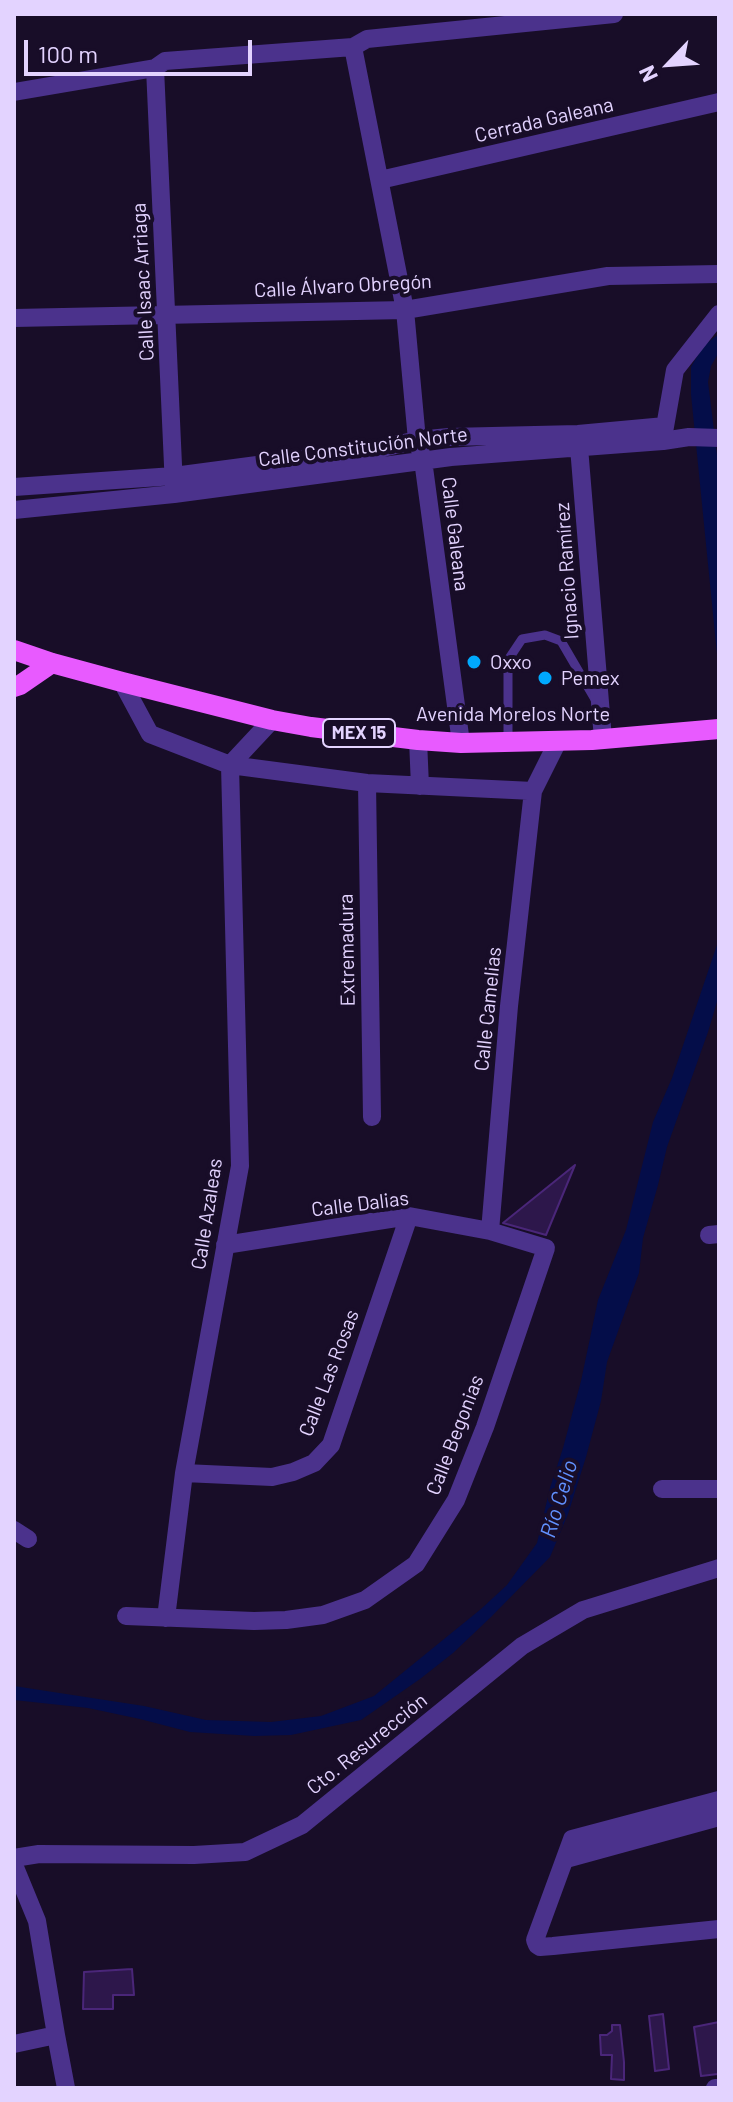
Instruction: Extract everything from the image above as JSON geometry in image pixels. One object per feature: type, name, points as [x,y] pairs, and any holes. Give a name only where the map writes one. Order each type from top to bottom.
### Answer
[{"type":"main road","name":"Avenida Morelos Norte","points":[[14,650],[122,682],[272,720],[418,740],[461,743],[558,741],[716,730]]},
{"type":"main road","points":[[14,687],[52,663]]},
{"type":"street","points":[[14,92],[155,68],[165,61],[353,47],[367,39],[549,17],[614,14]]},
{"type":"street","name":"Calle Galeana","points":[[353,47],[405,310],[417,440],[423,460],[461,743]]},
{"type":"street","name":"Calle Isaac Arriaga","points":[[155,68],[174,485]]},
{"type":"street","name":"Cerrada Galeana","points":[[380,180],[719,102]]},
{"type":"street","name":"Calle Álvaro Obregón","points":[[14,318],[405,310],[608,276],[719,274]]},
{"type":"street","points":[[664,434],[675,370],[719,314]]},
{"type":"street","name":"Calle Constitución Norte","points":[[14,487],[174,485],[579,441],[664,434],[719,438]]},
{"type":"street","name":"Calle Constitución Norte","points":[[14,510],[174,485],[417,440],[449,437],[579,441]]},
{"type":"street","name":"Ignacio Ramírez","points":[[579,441],[603,739]]},
{"type":"street","points":[[122,682],[150,734],[230,765],[367,783],[533,791],[558,741]]},
{"type":"street","points":[[230,765],[272,720]]},
{"type":"street","points":[[418,740],[420,786]]},
{"type":"street","name":"Calle Azaleas","points":[[166,1618],[184,1473],[240,1166],[230,765]]},
{"type":"street","name":"Extremadura","points":[[367,783],[372,1117]]},
{"type":"street","name":"Calle Camelias","points":[[490,1231],[509,1006],[533,791]]},
{"type":"street","name":"Calle Dalias","points":[[225,1245],[409,1216],[490,1231],[546,1248]]},
{"type":"street","name":"Calle Las Rosas","points":[[184,1473],[272,1477],[314,1463],[331,1445],[409,1216]]},
{"type":"street","name":"Calle Begonias","points":[[126,1616],[254,1621],[323,1615],[365,1600],[416,1564],[456,1500],[485,1427],[546,1248]]},
{"type":"street","points":[[662,1489],[719,1489]]},
{"type":"street","name":"Cto. Resurección","points":[[14,1858],[39,1854],[194,1855],[245,1852],[302,1825],[522,1646],[583,1610],[719,1568]]},
{"type":"street","points":[[719,1800],[572,1839],[535,1940],[540,1947],[719,1929]]},
{"type":"street","points":[[566,1859],[719,1817]]},
{"type":"street","points":[[14,1865],[37,1921],[66,2088]]},
{"type":"street","points":[[14,2044],[56,2035]]},
{"type":"lane","points":[[508,742],[508,660],[522,639],[545,635],[561,641],[600,707]]},
{"type":"water","points":[[719,334],[719,352],[711,366],[708,382],[719,471],[719,674],[691,394],[691,367],[703,346]]},
{"type":"water","name":"Río Celio","points":[[719,939],[719,995],[667,1147],[643,1238],[639,1273],[607,1362],[601,1401],[586,1457],[550,1557],[453,1653],[361,1720],[291,1735],[254,1736],[190,1732],[88,1708],[14,1700],[14,1686],[144,1706],[206,1720],[271,1722],[321,1716],[374,1696],[507,1585],[537,1543],[581,1381],[598,1300],[626,1230],[653,1122],[672,1078]]},
{"type":"building","points":[[575,1165],[546,1235],[503,1223]]},
{"type":"building","points":[[132,1969],[134,1995],[113,1995],[113,2009],[83,2009],[84,1972]]},
{"type":"building","points":[[663,2014],[669,2069],[655,2071],[649,2016]]},
{"type":"building","points":[[719,2022],[718,2074],[701,2076],[694,2027]]},
{"type":"building","points":[[612,2025],[620,2025],[624,2080],[611,2079],[612,2055],[601,2055],[600,2035],[612,2031]]},
{"type":"place","name":"Oxxo","points":[[474,662]]},
{"type":"place","name":"Pemex","points":[[545,678]]}]
